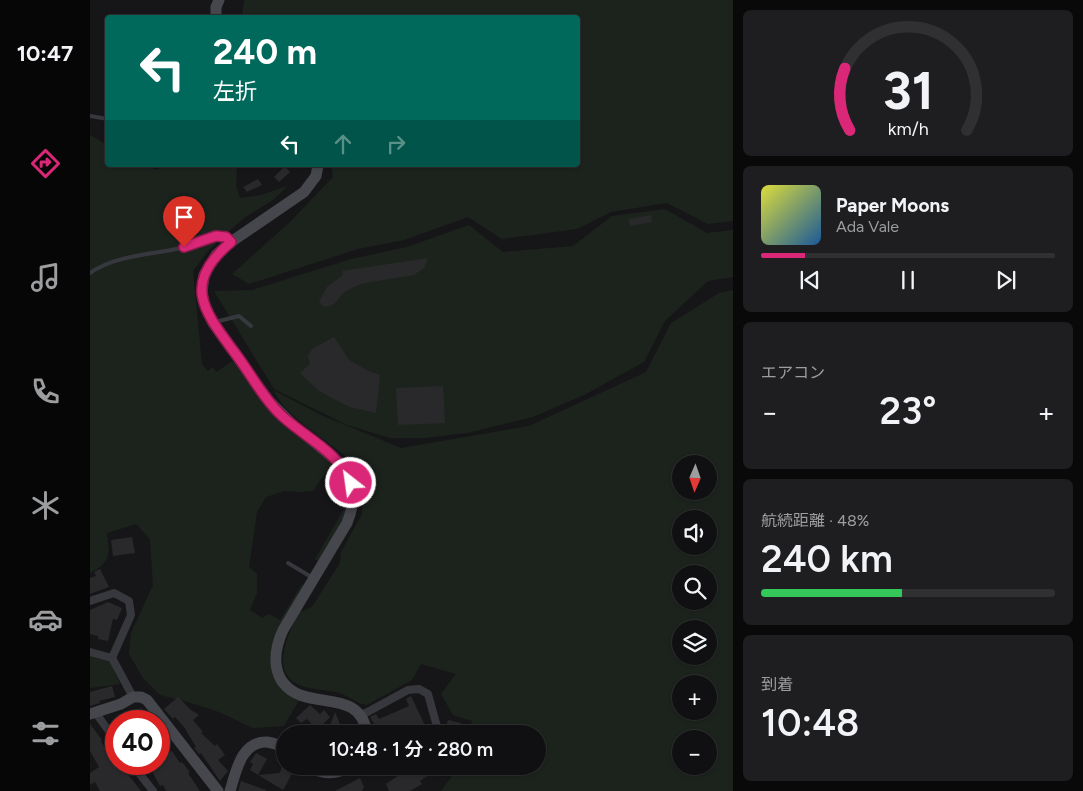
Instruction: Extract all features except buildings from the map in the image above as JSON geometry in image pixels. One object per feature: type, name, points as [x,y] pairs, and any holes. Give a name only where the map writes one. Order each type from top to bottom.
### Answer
[{"type":"street","points":[[216,15],[216,7],[219,0]]},
{"type":"street","points":[[318,167],[316,176],[304,192],[231,242],[216,255],[204,275],[202,285],[204,303],[212,323],[236,354],[255,384],[279,413],[331,455],[347,473],[354,494],[351,514],[333,549],[283,630],[277,644],[275,662],[277,672],[286,686],[301,695],[349,706],[366,725]]},
{"type":"street","points":[[90,601],[114,593],[129,601],[131,615],[112,658]]},
{"type":"street","points":[[90,652],[112,658],[134,698]]},
{"type":"street","points":[[360,716],[408,690],[419,689],[428,694],[437,725]]},
{"type":"street","points":[[105,728],[93,713],[134,698],[141,697],[147,700],[218,791]]},
{"type":"street","points":[[230,791],[245,752],[260,742],[270,742],[276,745]]},
{"type":"street","points":[[141,775],[153,791]]},
{"type":"lane","points":[[90,116],[105,118]]},
{"type":"lane","points":[[90,273],[100,266],[136,256],[184,247],[216,236],[226,237],[231,242]]},
{"type":"lane","points":[[212,323],[239,316],[251,326]]},
{"type":"lane","points":[[288,563],[314,579]]},
{"type":"shaded area","points":[[244,0],[733,0],[733,221],[708,224],[667,203],[611,212],[577,229],[502,239],[468,217],[404,240],[358,249],[249,284],[232,274],[290,222],[333,177],[331,167],[580,167],[580,15],[242,15]]},
{"type":"shaded area","points":[[90,135],[105,144],[105,167],[151,167],[156,170],[162,167],[237,167],[236,185],[240,198],[261,195],[287,186],[273,200],[244,218],[227,233],[208,251],[193,271],[202,364],[208,371],[213,367],[216,372],[233,361],[333,462],[313,491],[284,491],[266,497],[257,512],[249,567],[257,574],[257,593],[250,610],[262,618],[269,614],[280,620],[302,584],[305,586],[274,639],[271,652],[272,669],[279,684],[291,696],[299,700],[285,725],[253,728],[219,712],[160,695],[143,678],[129,654],[131,633],[153,585],[150,539],[136,524],[107,533],[108,557],[97,569],[90,573]]},
{"type":"shaded area","points":[[665,209],[707,233],[733,230],[733,277],[708,281],[665,321],[644,362],[586,394],[533,417],[467,433],[425,438],[390,438],[347,425],[274,389],[214,291],[252,290],[351,259],[407,247],[469,225],[503,252],[573,246],[612,216]]},
{"type":"shaded area","points":[[733,290],[733,791],[441,791],[453,775],[546,775],[546,725],[471,725],[472,721],[453,715],[441,694],[456,674],[421,664],[412,680],[367,705],[339,693],[302,686],[289,677],[284,669],[283,660],[284,650],[291,630],[298,613],[312,607],[340,563],[341,552],[362,514],[363,492],[357,472],[347,457],[285,408],[273,390],[321,415],[401,448],[529,426],[646,372],[671,323],[719,293]]},
{"type":"shaded area","points":[[344,509],[348,510],[319,562],[315,559]]},
{"type":"shaded area","points":[[90,657],[110,661],[120,684],[90,688]]},
{"type":"route","points":[[184,247],[216,236],[226,237],[231,242],[216,255],[204,275],[202,293],[212,323],[236,354],[255,384],[279,413],[341,464],[351,483]]}]
